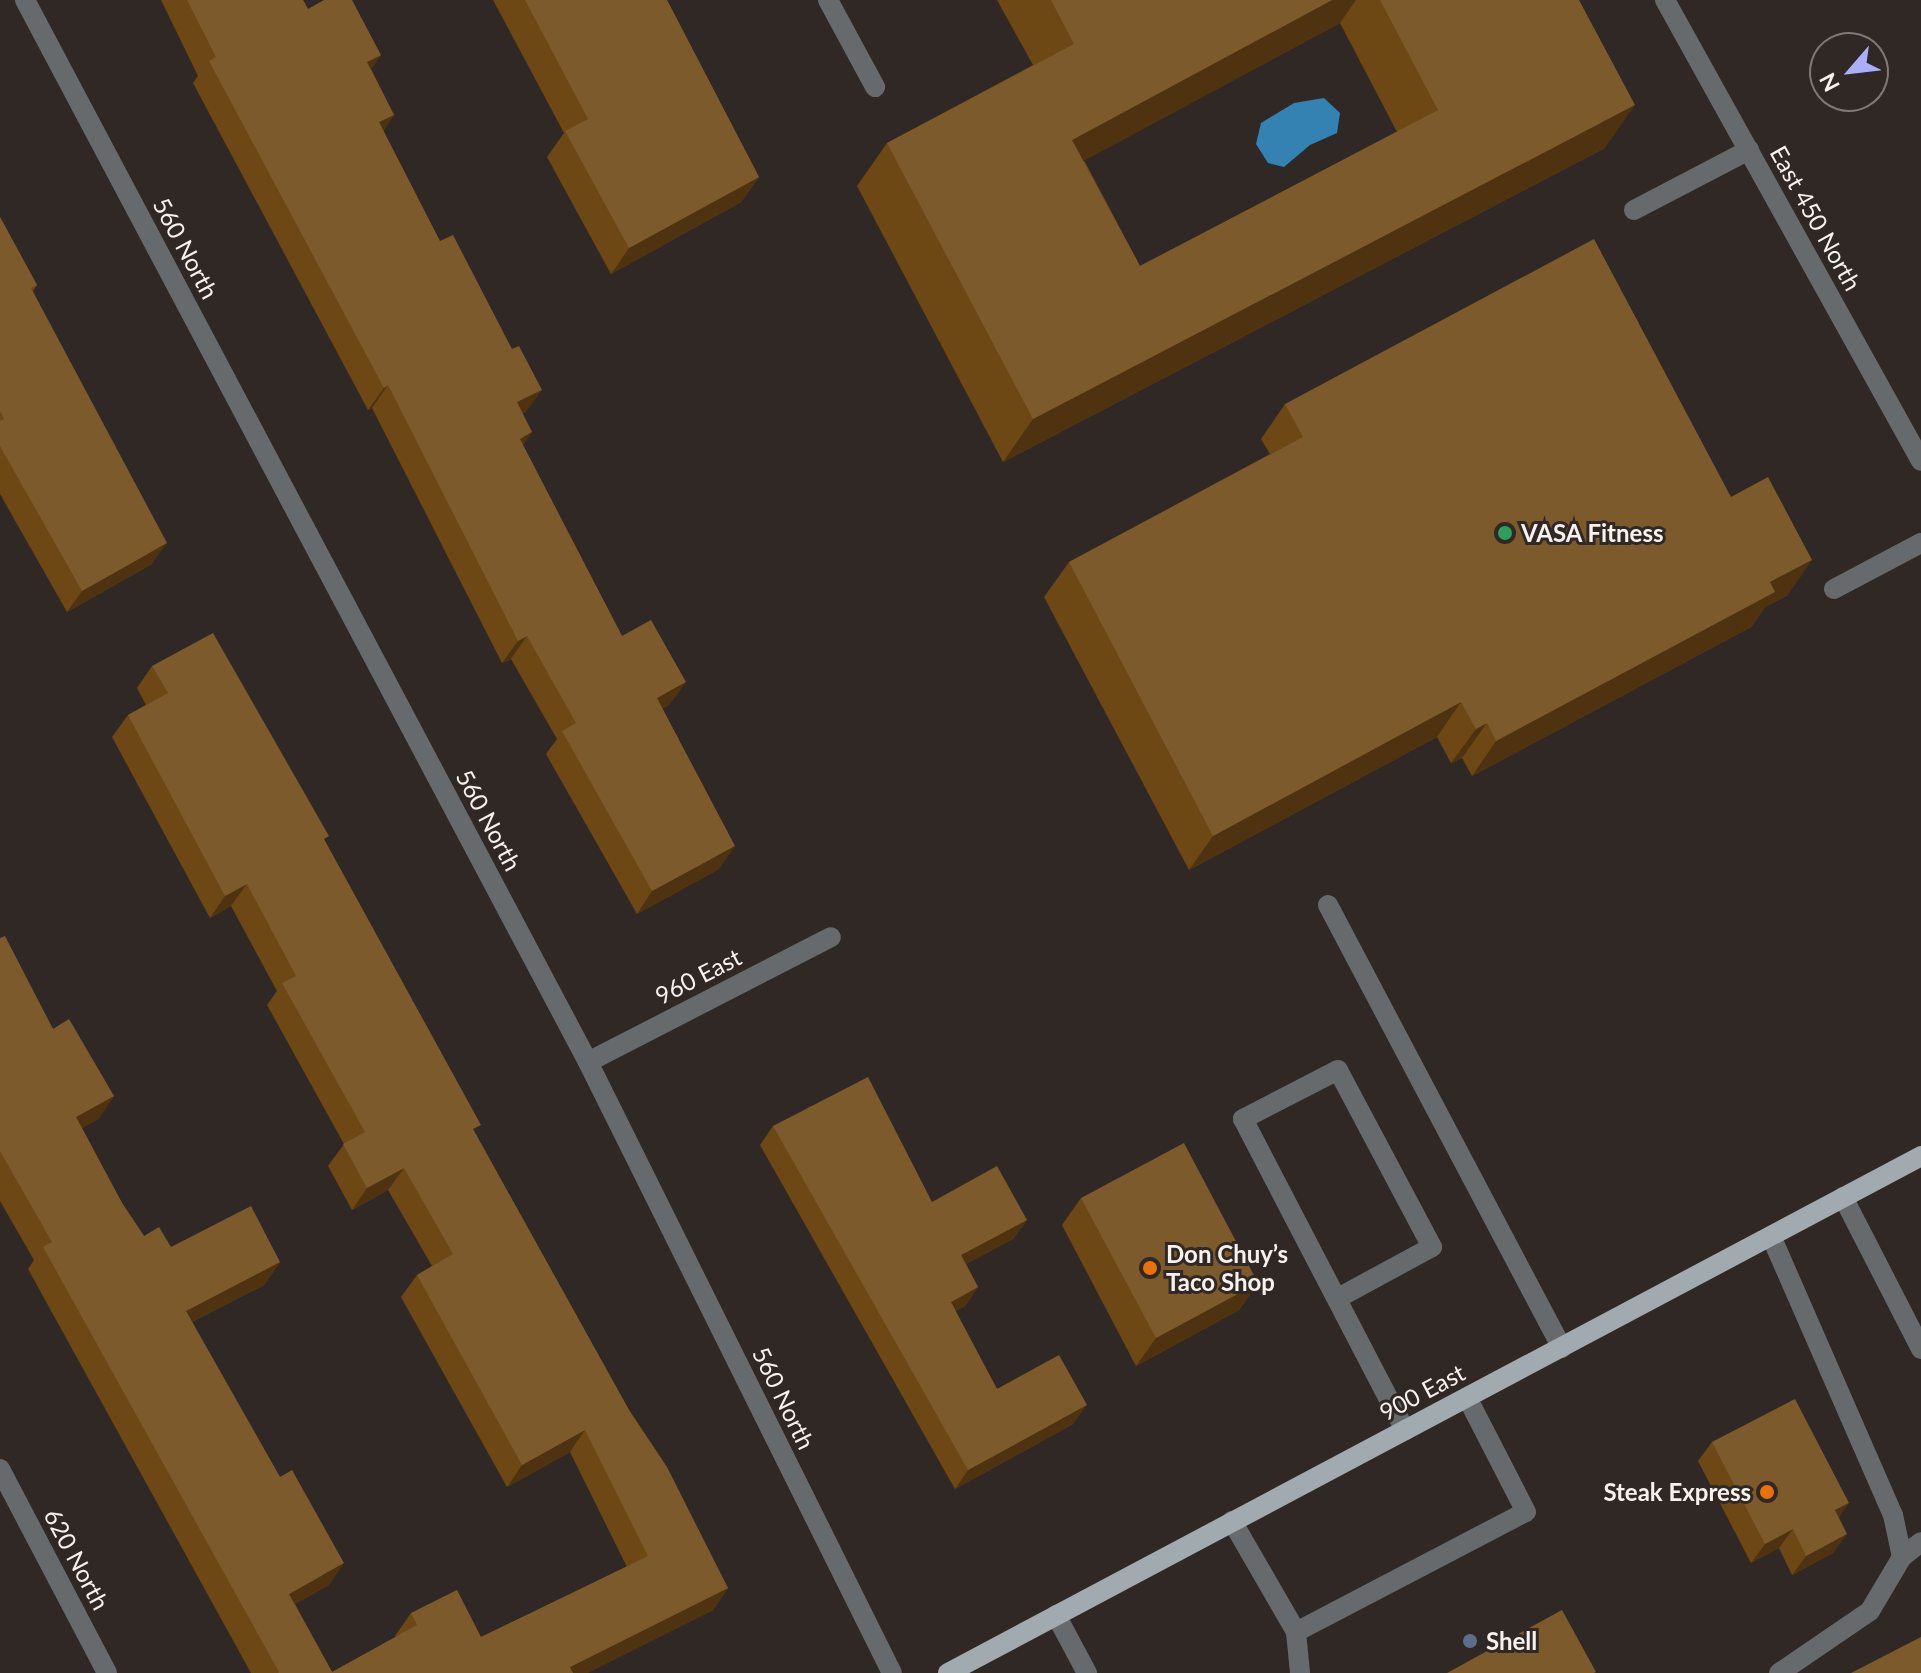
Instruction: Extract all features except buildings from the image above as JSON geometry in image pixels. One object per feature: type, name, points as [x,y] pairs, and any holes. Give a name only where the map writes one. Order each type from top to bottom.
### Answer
[{"type":"main road","name":"900 East","points":[[948,1673],[1921,1156]]},
{"type":"street","name":"560 North","points":[[25,0],[588,1062],[892,1673]]},
{"type":"street","points":[[828,0],[875,87]]},
{"type":"street","name":"East 450 North","points":[[1665,0],[1921,461]]},
{"type":"street","points":[[1634,210],[1749,150]]},
{"type":"street","points":[[1834,589],[1921,543]]},
{"type":"street","points":[[1328,905],[1562,1348]]},
{"type":"street","name":"960 East","points":[[588,1062],[831,937]]},
{"type":"street","points":[[1338,1298],[1432,1247],[1338,1070],[1243,1119],[1405,1430]]},
{"type":"street","points":[[1843,1197],[1921,1349]]},
{"type":"street","points":[[1771,1236],[1893,1515],[1902,1557]]},
{"type":"street","points":[[1296,1632],[1526,1512],[1467,1397]]},
{"type":"street","name":"620 North","points":[[0,1469],[107,1673]]},
{"type":"street","points":[[1232,1521],[1296,1632],[1300,1673]]},
{"type":"street","points":[[1779,1673],[1870,1611],[1902,1557],[1921,1542]]},
{"type":"street","points":[[1056,1615],[1087,1673]]},
{"type":"water","points":[[1324,98],[1340,113],[1337,133],[1310,145],[1284,167],[1268,163],[1256,144],[1261,123],[1294,103]]},
{"type":"place","name":"VASA Fitness","points":[[1505,533]]},
{"type":"place","name":"Don Chuy’s Taco Shop","points":[[1150,1268]]},
{"type":"place","name":"Steak Express","points":[[1767,1492]]},
{"type":"place","name":"Shell","points":[[1470,1641]]}]
